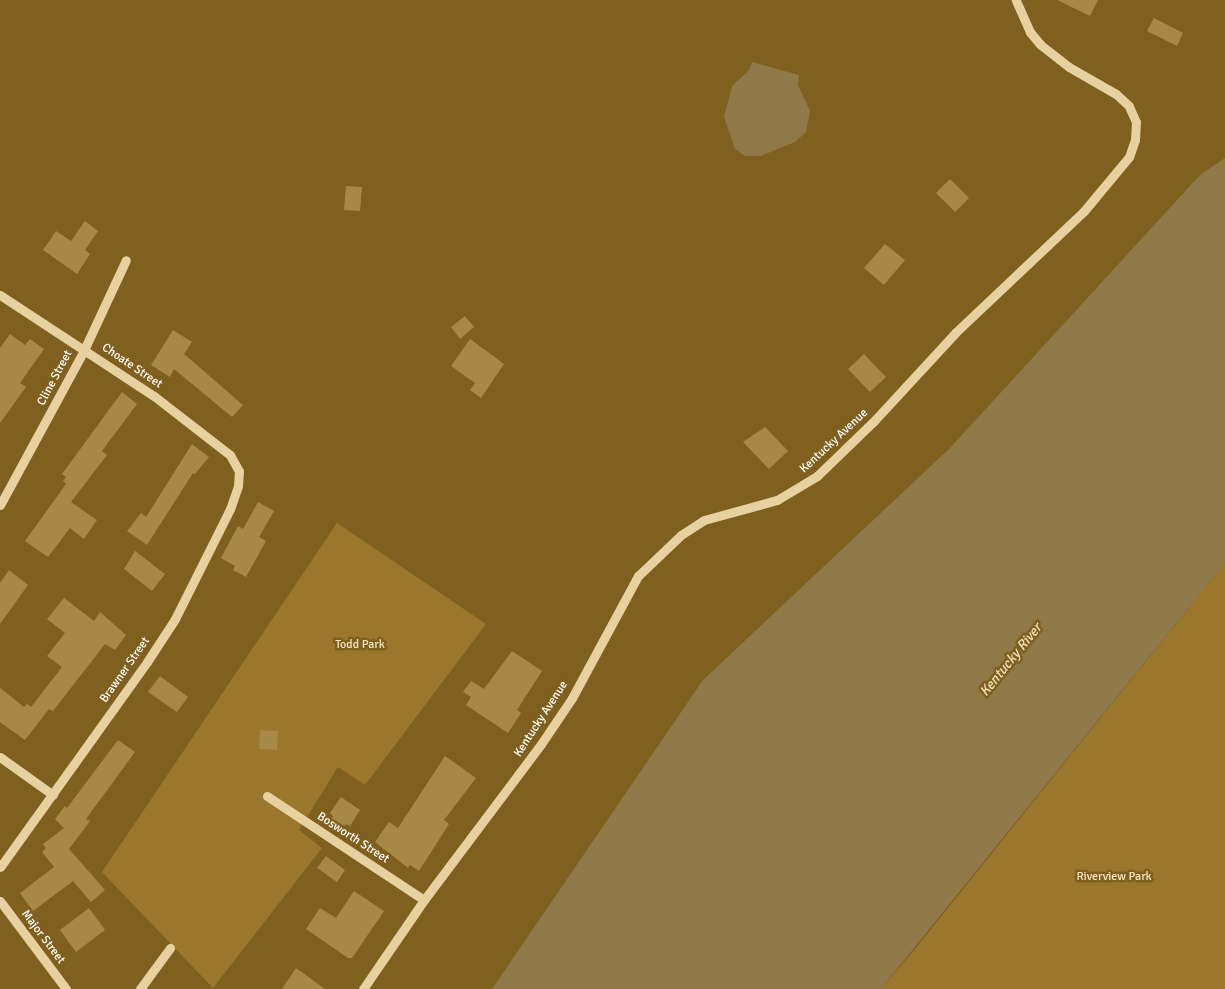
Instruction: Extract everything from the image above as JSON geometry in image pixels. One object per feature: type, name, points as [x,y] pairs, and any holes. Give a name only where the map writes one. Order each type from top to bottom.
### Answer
[{"type":"street","name":"Kentucky Avenue","points":[[364,989],[424,900],[509,789],[566,705],[638,576],[681,534],[704,520],[777,500],[817,476],[873,422],[955,333],[1084,211],[1129,157],[1136,140],[1136,122],[1128,106],[1116,94],[1069,67],[1040,44],[1030,32],[1016,0]]},
{"type":"street","name":"Cline Street","points":[[0,505],[84,350],[126,260]]},
{"type":"street","name":"Choate Street","points":[[0,295],[84,350],[208,436],[230,455],[239,471]]},
{"type":"street","name":"Brawner Street","points":[[0,867],[147,662],[193,588],[230,509],[238,486],[239,471]]},
{"type":"street","points":[[0,756],[53,795]]},
{"type":"street","name":"Bosworth Street","points":[[267,796],[424,900]]},
{"type":"street","name":"Major Street","points":[[0,901],[66,989]]},
{"type":"street","points":[[140,989],[170,948]]},
{"type":"green space","name":"Todd Park","points":[[337,523],[486,624],[365,785],[338,767],[299,830],[322,848],[213,988],[102,872]]},
{"type":"green space","name":"Riverview Park","points":[[1225,563],[1225,989],[881,989],[915,949]]},
{"type":"water","points":[[752,62],[799,75],[798,85],[810,111],[806,132],[795,142],[761,156],[745,156],[735,149],[724,117],[732,86],[749,70]]},
{"type":"water","name":"Kentucky River","points":[[1225,158],[1225,563],[881,989],[492,989],[703,680],[950,448],[1200,175]]},
{"type":"building","points":[[1057,0],[1098,0],[1090,16]]},
{"type":"building","points":[[1154,18],[1183,33],[1177,46],[1147,31]]},
{"type":"building","points":[[950,179],[969,198],[955,212],[936,193]]},
{"type":"building","points":[[346,186],[362,187],[360,211],[344,210]]},
{"type":"building","points":[[85,221],[98,231],[85,250],[90,254],[77,274],[43,250],[56,231],[71,241]]},
{"type":"building","points":[[885,244],[905,260],[884,285],[864,268]]},
{"type":"building","points":[[465,316],[474,327],[460,339],[451,327]]},
{"type":"building","points":[[173,330],[192,342],[184,354],[243,405],[232,417],[174,369],[170,377],[151,365]]},
{"type":"building","points":[[10,334],[25,345],[30,339],[44,349],[20,383],[26,387],[0,423],[0,348]]},
{"type":"building","points":[[470,339],[504,364],[481,398],[470,390],[475,383],[451,366]]},
{"type":"building","points":[[864,354],[886,377],[870,392],[848,369]]},
{"type":"building","points":[[122,392],[137,404],[102,451],[107,455],[71,502],[97,520],[84,539],[70,528],[48,557],[25,541],[66,484],[63,481],[66,477],[62,474]]},
{"type":"building","points":[[765,427],[788,451],[769,469],[743,442]]},
{"type":"building","points":[[192,444],[209,457],[195,474],[193,473],[147,545],[127,531],[141,513],[146,517]]},
{"type":"building","points":[[258,502],[274,511],[259,537],[266,541],[246,577],[233,570],[235,566],[221,558],[238,526],[243,529]]},
{"type":"building","points":[[135,551],[165,574],[152,591],[124,569]]},
{"type":"building","points":[[9,570],[28,585],[0,624],[0,583]]},
{"type":"building","points":[[64,598],[94,621],[100,612],[126,635],[115,650],[105,644],[53,711],[49,709],[25,740],[0,722],[0,688],[24,707],[27,704],[31,707],[62,667],[47,656],[65,633],[47,619]]},
{"type":"building","points":[[512,651],[542,671],[517,710],[521,713],[508,733],[466,705],[471,697],[463,692],[471,681],[484,689]]},
{"type":"building","points":[[160,676],[188,697],[177,712],[148,692]]},
{"type":"building","points":[[260,730],[278,731],[277,750],[259,749]]},
{"type":"building","points":[[118,740],[135,752],[86,819],[90,821],[69,849],[105,890],[91,902],[73,881],[33,911],[20,893],[54,867],[42,852],[46,848],[43,844],[64,828],[55,819],[65,806],[67,808]]},
{"type":"building","points":[[445,756],[476,778],[444,820],[449,824],[419,871],[410,865],[408,868],[375,842],[389,822],[398,828]]},
{"type":"building","points":[[341,797],[360,810],[350,826],[346,824],[343,828],[331,820],[333,816],[330,813]]},
{"type":"building","points":[[326,856],[345,870],[337,882],[317,868]]},
{"type":"building","points":[[354,891],[384,911],[352,958],[348,958],[306,929],[320,908],[336,918]]},
{"type":"building","points":[[89,908],[105,930],[76,952],[60,930]]},
{"type":"building","points":[[296,968],[325,989],[282,989]]}]
